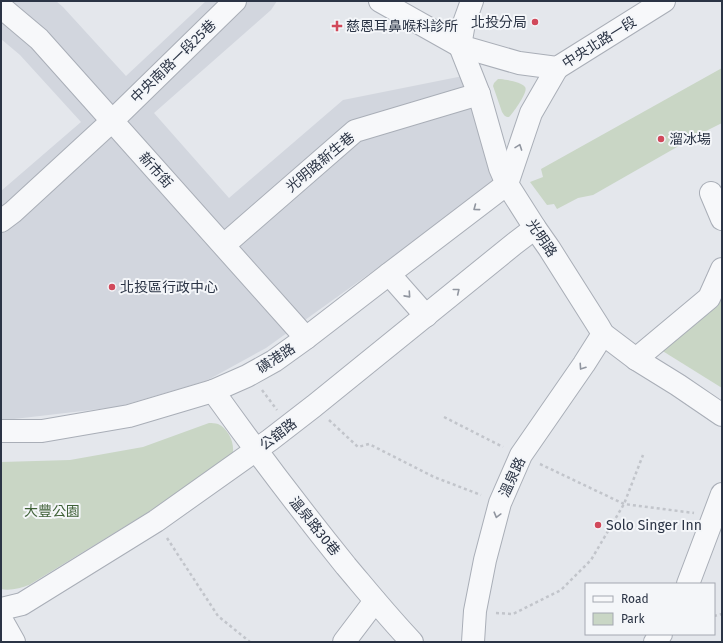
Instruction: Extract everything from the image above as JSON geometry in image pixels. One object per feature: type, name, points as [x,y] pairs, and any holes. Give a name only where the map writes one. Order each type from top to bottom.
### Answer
[{"type":"street","name":"中央南路一段25巷","points":[[1,221],[13,212],[112,121],[235,1]]},
{"type":"street","name":"中央北路一段","points":[[380,1],[460,46],[519,63],[557,68],[664,1]]},
{"type":"street","points":[[460,46],[464,23],[472,1]]},
{"type":"street","name":"新市街","points":[[1,7],[39,39],[306,338]]},
{"type":"street","name":"光明路","points":[[460,46],[479,94],[500,168],[507,184],[603,334],[636,359],[722,415]]},
{"type":"street","points":[[507,184],[531,113],[557,68]]},
{"type":"street","name":"光明路新生巷","points":[[224,245],[355,131],[479,94]]},
{"type":"street","name":"磺港路","points":[[1,431],[42,431],[129,416],[213,391],[254,372],[274,361],[306,338],[507,184]]},
{"type":"street","points":[[711,193],[722,219]]},
{"type":"street","name":"公舘路","points":[[1,609],[22,604],[156,521],[256,451],[535,228]]},
{"type":"street","points":[[636,359],[709,298],[722,269]]},
{"type":"street","points":[[389,274],[426,316]]},
{"type":"street","name":"溫泉路","points":[[473,642],[475,611],[485,560],[500,503],[521,455],[603,334]]},
{"type":"street","name":"溫泉路30巷","points":[[213,391],[256,451],[312,524],[390,619],[412,642]]},
{"type":"street","points":[[688,583],[722,494]]},
{"type":"street","points":[[344,642],[376,601]]},
{"type":"street","points":[[1,619],[14,642]]},
{"type":"path","points":[[262,390],[280,414]]},
{"type":"path","points":[[314,406],[358,447],[369,444],[434,477],[500,503]]},
{"type":"path","points":[[444,417],[624,504],[714,515]]},
{"type":"path","points":[[475,611],[513,614],[561,590],[591,560],[624,504],[643,455]]},
{"type":"path","points":[[156,521],[218,616],[250,642]]},
{"type":"shaded area","points":[[1,1],[56,1],[126,76],[206,1],[277,1],[271,10],[154,113],[229,198],[343,100],[463,76],[500,180],[266,348],[206,381],[117,407],[14,419],[1,419],[1,191],[81,122],[20,55],[1,39]]},
{"type":"green space","name":"溜冰場","points":[[722,68],[722,123],[698,135],[593,195],[578,198],[557,209],[554,204],[547,205],[530,182],[543,177],[541,169]]},
{"type":"green space","points":[[498,79],[518,83],[523,85],[526,89],[517,107],[509,117],[504,115],[502,112],[493,86]]},
{"type":"green space","points":[[722,299],[722,388],[661,350]]},
{"type":"green space","name":"大豐公園","points":[[209,423],[222,426],[231,438],[233,452],[231,459],[227,464],[29,585],[12,589],[1,589],[1,462],[70,460],[143,447]]},
{"type":"place","name":"北投分局","points":[[535,22]]},
{"type":"place","name":"慈恩耳鼻喉科診所","points":[[337,26]]},
{"type":"place","name":"溜冰場","points":[[661,139]]},
{"type":"place","name":"北投區行政中心","points":[[112,287]]},
{"type":"place","name":"Solo Singer Inn","points":[[598,525]]}]
